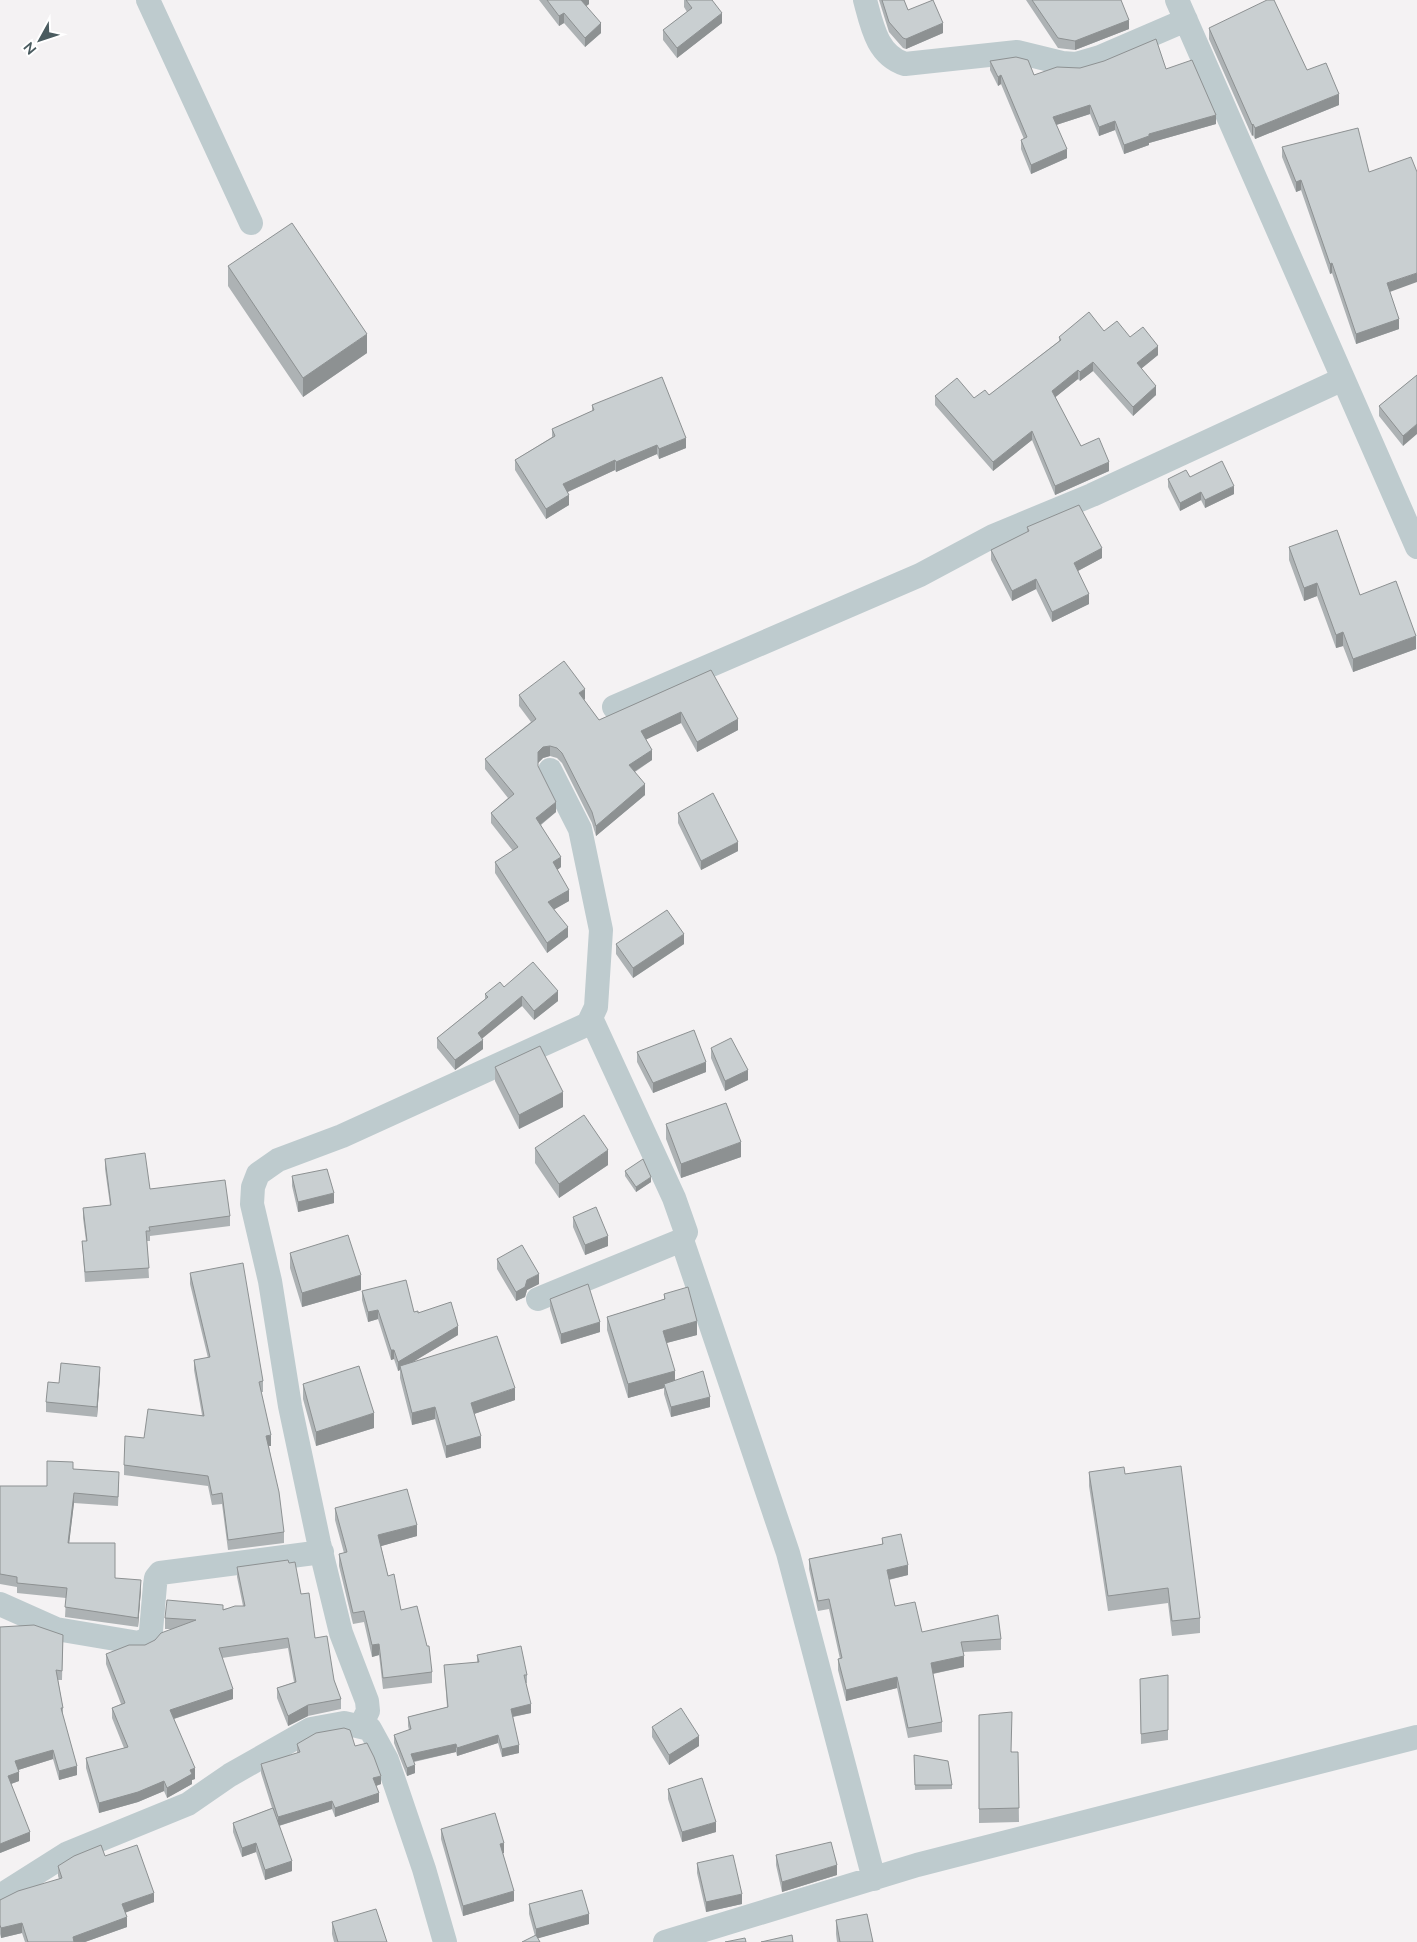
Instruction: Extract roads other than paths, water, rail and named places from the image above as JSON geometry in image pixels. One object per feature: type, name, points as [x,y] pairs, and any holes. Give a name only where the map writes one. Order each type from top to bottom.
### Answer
[{"type":"street","points":[[148,0],[251,223]]},
{"type":"street","points":[[864,0],[874,32],[882,49],[894,60],[905,64],[1017,52],[1062,63],[1076,64],[1100,57],[1182,10],[1417,547]]},
{"type":"street","points":[[614,707],[920,575],[993,536],[1092,495],[1343,379]]},
{"type":"street","points":[[361,1725],[368,1711],[367,1701],[341,1633],[322,1552],[290,1406],[270,1281],[252,1204],[252,1187],[258,1174],[278,1160],[342,1136],[588,1024],[596,1007],[601,930],[580,829],[550,770]]},
{"type":"street","points":[[538,1299],[682,1240],[686,1232],[674,1198],[591,1018]]},
{"type":"street","points":[[682,1240],[788,1553],[874,1879]]},
{"type":"street","points":[[0,1604],[56,1629],[139,1643],[148,1638],[151,1631],[154,1585],[160,1573],[322,1552]]},
{"type":"street","points":[[0,1896],[68,1852],[188,1804],[230,1775],[311,1728],[344,1723],[361,1725],[370,1729],[387,1760],[424,1869],[444,1942]]},
{"type":"street","points":[[665,1942],[917,1865],[1417,1737]]}]
